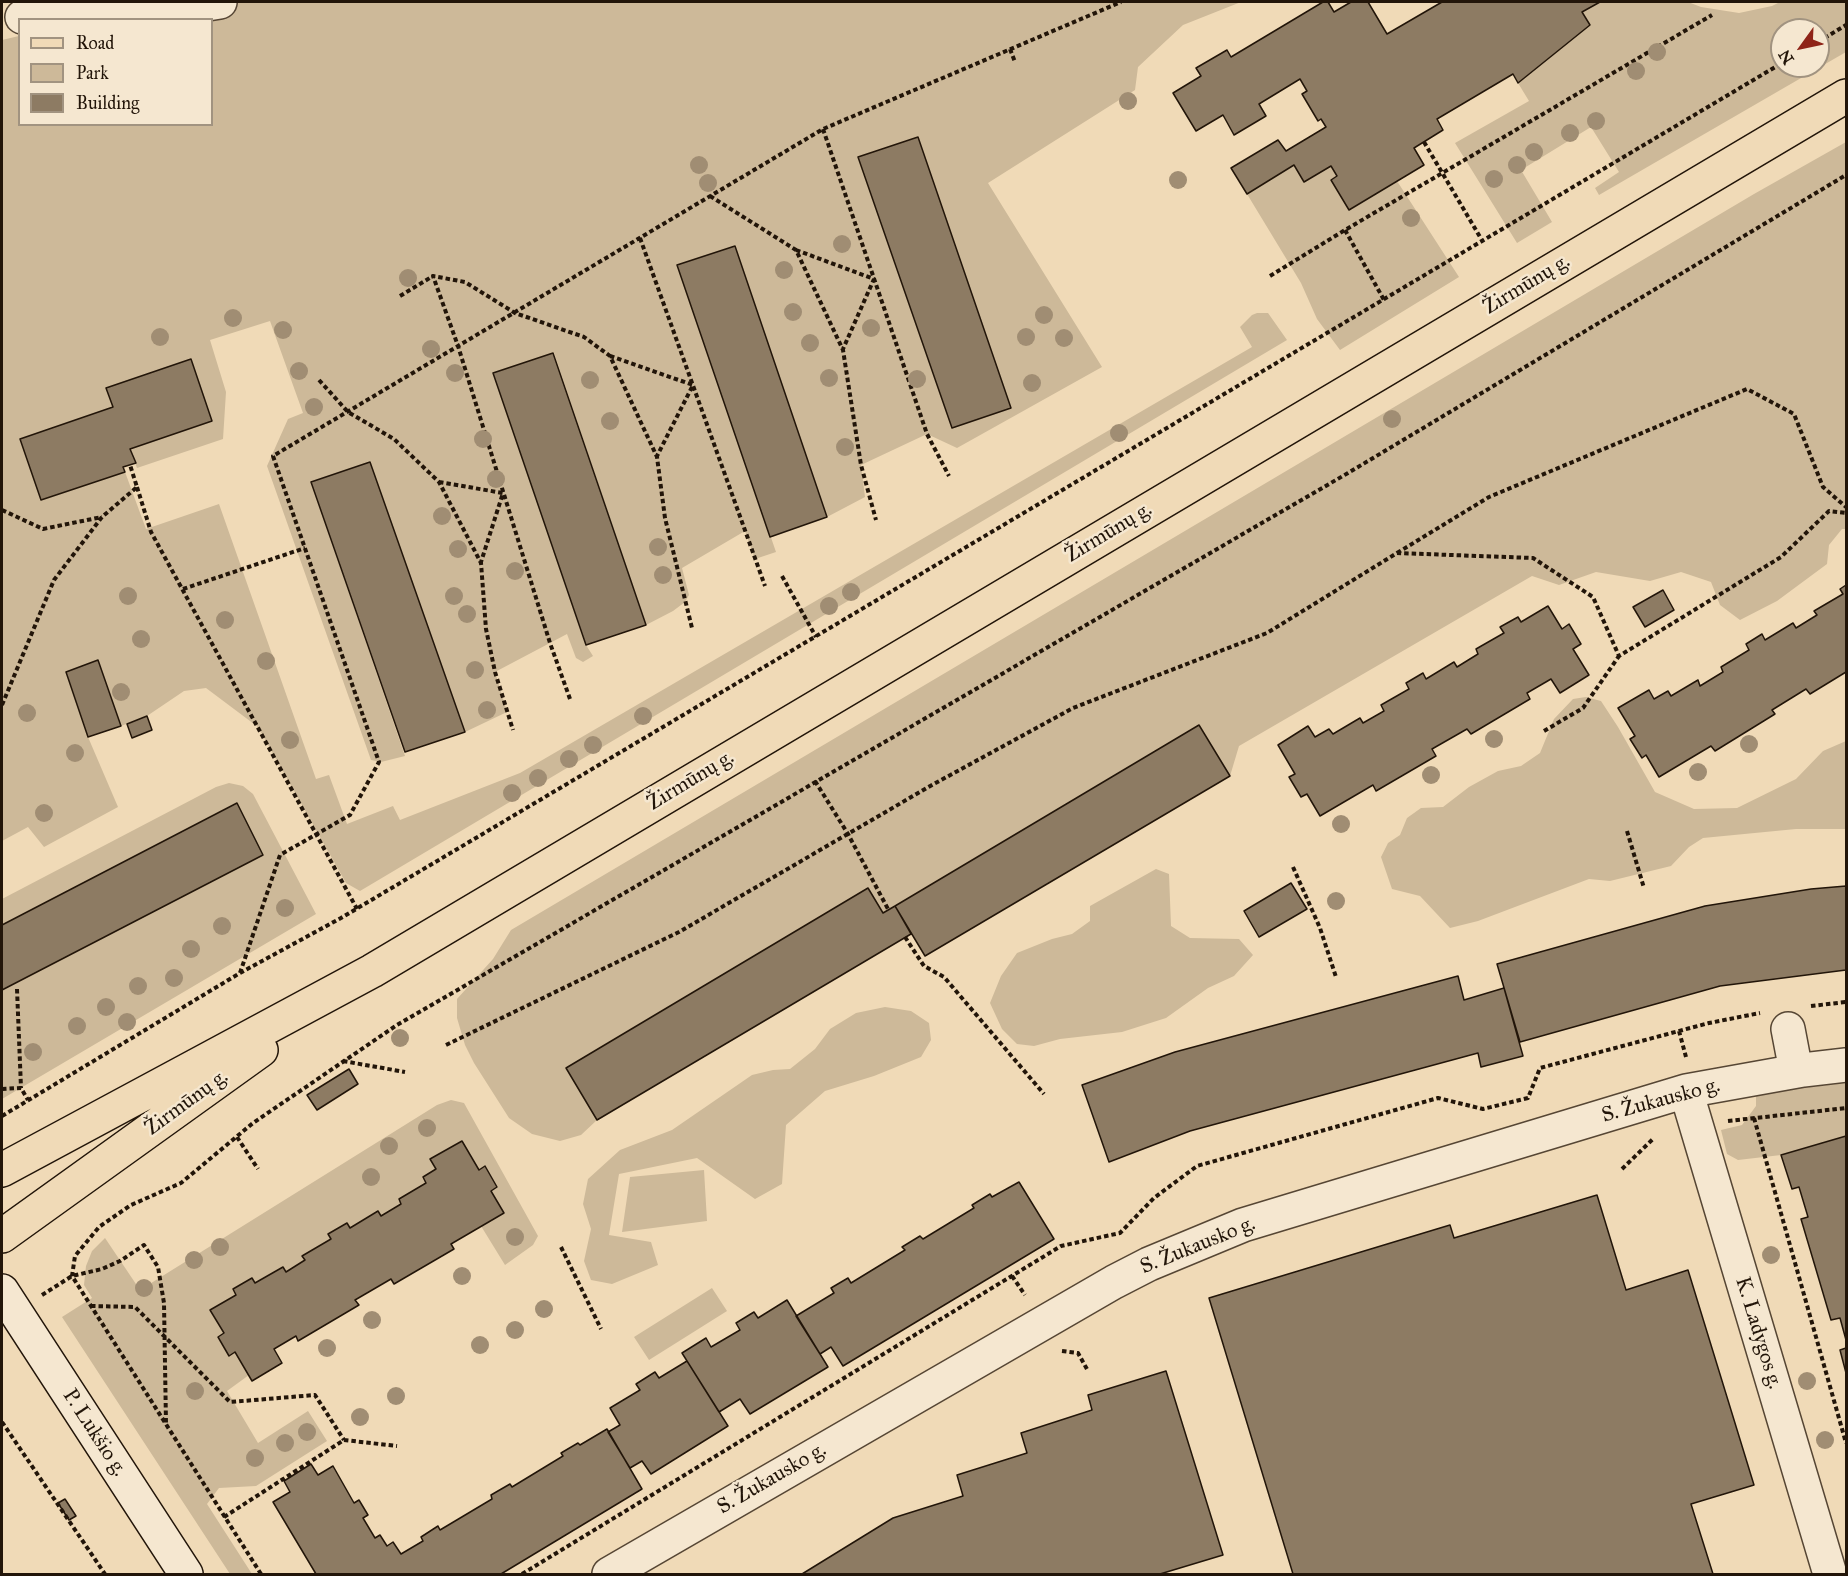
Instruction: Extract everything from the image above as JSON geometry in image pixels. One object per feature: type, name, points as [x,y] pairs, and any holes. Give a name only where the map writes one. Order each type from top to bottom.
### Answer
[{"type":"main road","name":"Žirmūnų g.","points":[[2,1170],[372,970],[1846,96]]},
{"type":"main road","name":"Žirmūnų g.","points":[[2,1236],[372,970]]},
{"type":"street","points":[[22,17],[152,13],[220,2]]},
{"type":"street","points":[[1786,1019],[1796,1071]]},
{"type":"street","name":"S. Žukausko g.","points":[[609,1575],[1032,1328],[1149,1264],[1243,1225],[1686,1091],[1796,1071],[1846,1065]]},
{"type":"street","name":"K. Ladygos g.","points":[[1686,1091],[1830,1575]]},
{"type":"street","name":"P. Lukšio g.","points":[[2,1291],[186,1575]]},
{"type":"path","points":[[240,973],[280,855],[350,815],[379,762],[273,456],[823,129],[1121,2]]},
{"type":"path","points":[[1270,276],[1712,15]]},
{"type":"path","points":[[1830,35],[1846,25]]},
{"type":"path","points":[[1010,49],[1015,62]]},
{"type":"path","points":[[2,1116],[240,973],[357,909],[1770,70]]},
{"type":"path","points":[[823,129],[927,434],[949,477]]},
{"type":"path","points":[[1424,142],[1482,242]]},
{"type":"path","points":[[261,1575],[72,1276],[75,1256],[99,1227],[131,1205],[181,1183],[237,1137],[397,1025],[1348,473],[1846,175]]},
{"type":"path","points":[[710,196],[796,250],[874,279]]},
{"type":"path","points":[[1345,230],[1384,300]]},
{"type":"path","points":[[640,238],[765,586]]},
{"type":"path","points":[[796,250],[843,350],[861,465],[876,520]]},
{"type":"path","points":[[400,296],[433,276],[465,282],[515,313],[584,337],[610,357],[693,385]]},
{"type":"path","points":[[433,276],[458,346],[550,643],[570,699]]},
{"type":"path","points":[[843,350],[874,279]]},
{"type":"path","points":[[610,357],[657,457],[665,518],[692,628]]},
{"type":"path","points":[[319,380],[348,412],[394,439],[439,482],[481,563]]},
{"type":"path","points":[[657,457],[693,385]]},
{"type":"path","points":[[446,1045],[679,932],[1073,708],[1268,633],[1489,497],[1747,389],[1794,414],[1823,487],[1846,507]]},
{"type":"path","points":[[130,465],[151,532],[357,909]]},
{"type":"path","points":[[439,482],[503,493]]},
{"type":"path","points":[[2,705],[54,580],[102,517],[137,487]]},
{"type":"path","points":[[503,493],[481,563],[486,629],[495,672],[513,730]]},
{"type":"path","points":[[2,510],[43,529],[102,517]]},
{"type":"path","points":[[1544,731],[1583,708],[1619,656],[1781,557],[1829,512],[1846,513]]},
{"type":"path","points":[[183,589],[305,548]]},
{"type":"path","points":[[1397,553],[1533,558],[1593,597],[1619,656]]},
{"type":"path","points":[[782,576],[816,637]]},
{"type":"path","points":[[815,782],[848,834],[888,909]]},
{"type":"path","points":[[1627,831],[1644,888]]},
{"type":"path","points":[[1293,867],[1320,928],[1336,977]]},
{"type":"path","points":[[905,938],[924,966],[944,977],[1044,1094]]},
{"type":"path","points":[[17,989],[21,1088],[28,1101]]},
{"type":"path","points":[[1679,1031],[1685,1052]]},
{"type":"path","points":[[343,1061],[405,1072]]},
{"type":"path","points":[[2,1089],[21,1088]]},
{"type":"path","points":[[1755,1118],[1846,1443]]},
{"type":"path","points":[[237,1137],[258,1169]]},
{"type":"path","points":[[72,1276],[102,1269],[120,1261],[144,1245],[158,1267],[164,1303],[166,1425]]},
{"type":"path","points":[[561,1247],[601,1329]]},
{"type":"path","points":[[91,1306],[135,1307],[230,1402],[315,1395],[344,1440]]},
{"type":"path","points":[[2,1422],[105,1575]]},
{"type":"path","points":[[224,1516],[344,1440],[397,1446]]},
{"type":"green space","points":[[59,2],[1241,2],[1183,25],[1138,67],[1135,90],[988,183],[1102,367],[957,448],[927,434],[861,465],[865,497],[827,517],[735,246],[677,265],[776,552],[755,559],[745,531],[682,568],[689,595],[685,602],[646,625],[554,353],[493,373],[586,645],[593,656],[583,662],[576,658],[567,634],[495,672],[507,712],[465,732],[370,462],[311,482],[405,756],[381,762],[371,760],[267,466],[288,419],[303,413],[270,321],[210,340],[226,392],[223,439],[137,468],[130,449],[212,421],[191,359],[107,388],[113,407],[20,440],[42,500],[125,472],[146,529],[219,504],[316,779],[329,775],[347,824],[393,806],[400,820],[520,773],[1252,347],[1240,327],[1252,315],[1268,313],[1287,340],[360,891],[346,883],[258,727],[206,688],[184,691],[147,716],[121,726],[98,660],[66,672],[88,737],[118,807],[44,847],[28,827],[2,841],[2,40],[18,36],[18,126],[213,126],[213,18],[195,18]],"holes":[[[918,137],[1011,408],[952,428],[858,158]]]},
{"type":"green space","points":[[1600,2],[1688,2],[1701,7],[1739,13],[1780,2],[1846,2],[1846,52],[1830,61],[1830,18],[1770,18],[1770,78],[1801,78],[1599,195],[1595,188],[1619,172],[1591,127],[1521,170],[1552,222],[1517,243],[1455,143],[1529,101],[1518,83],[1590,25],[1582,12]]},
{"type":"green space","points":[[1846,142],[1846,529],[1842,529],[1829,545],[1827,564],[1777,601],[1740,620],[1720,605],[1711,582],[1681,572],[1650,581],[1596,572],[1559,585],[1532,576],[1239,746],[1230,776],[1199,725],[883,913],[868,889],[566,1068],[597,1120],[581,1135],[560,1141],[532,1134],[509,1118],[465,1045],[457,1018],[457,999],[493,959],[511,930],[1754,194]]},
{"type":"green space","points":[[1294,165],[1331,166],[1337,176],[1331,180],[1350,210],[1397,181],[1459,277],[1340,350],[1317,319],[1301,283],[1247,194]]},
{"type":"green space","points":[[1586,697],[1601,701],[1655,792],[1694,809],[1737,808],[1796,779],[1823,751],[1846,741],[1846,829],[1796,829],[1703,838],[1689,847],[1671,866],[1610,881],[1589,879],[1478,921],[1450,928],[1420,896],[1392,889],[1381,857],[1388,843],[1400,835],[1407,818],[1421,808],[1443,807],[1469,787],[1498,771],[1521,766],[1540,753],[1554,719],[1573,699]]},
{"type":"green space","points":[[229,783],[243,786],[253,794],[316,914],[2,1099],[2,990],[263,854],[236,803],[2,925],[2,899],[216,787]]},
{"type":"green space","points":[[1156,869],[1169,874],[1171,926],[1190,938],[1239,939],[1253,955],[1234,976],[1208,988],[1166,1018],[1122,1032],[1060,1039],[1034,1046],[1017,1044],[1002,1029],[990,1003],[1001,976],[1017,953],[1052,939],[1072,934],[1090,921],[1090,906]]},
{"type":"green space","points":[[885,1007],[911,1011],[929,1023],[931,1040],[921,1057],[874,1076],[825,1091],[786,1125],[782,1184],[755,1199],[697,1158],[619,1174],[609,1235],[651,1242],[658,1265],[612,1284],[591,1280],[584,1261],[591,1229],[583,1204],[588,1179],[620,1150],[672,1130],[752,1075],[790,1069],[815,1049],[830,1029],[856,1013]]},
{"type":"green space","points":[[1846,1083],[1846,1136],[1781,1155],[1738,1160],[1727,1154],[1721,1130],[1742,1125],[1756,1106],[1756,1093]]},
{"type":"green space","points":[[451,1100],[464,1103],[538,1236],[533,1245],[505,1265],[481,1226],[504,1213],[491,1191],[497,1187],[485,1166],[479,1170],[461,1141],[430,1159],[436,1169],[423,1177],[426,1183],[399,1199],[401,1204],[381,1216],[378,1212],[350,1228],[347,1223],[331,1239],[303,1255],[305,1260],[286,1272],[283,1267],[255,1283],[252,1278],[233,1289],[236,1295],[211,1309],[224,1333],[218,1338],[229,1355],[235,1352],[249,1375],[227,1391],[258,1443],[308,1411],[327,1441],[256,1486],[219,1488],[207,1504],[252,1574],[230,1574],[62,1317],[92,1298],[84,1285],[86,1266],[92,1251],[105,1238],[140,1290],[437,1105]]},
{"type":"green space","points":[[704,1170],[707,1221],[622,1232],[630,1177]]},
{"type":"green space","points":[[712,1288],[727,1311],[649,1360],[634,1337]]},
{"type":"building","points":[[1323,2],[1328,2],[1334,12],[1351,2],[1368,2],[1387,34],[1442,2],[1600,2],[1582,12],[1590,25],[1518,83],[1513,74],[1437,119],[1443,130],[1414,148],[1424,165],[1349,210],[1331,180],[1337,176],[1331,166],[1304,182],[1294,165],[1247,194],[1231,168],[1278,140],[1286,151],[1326,127],[1321,119],[1318,121],[1302,94],[1307,91],[1300,79],[1259,104],[1266,116],[1234,135],[1223,115],[1196,131],[1173,93],[1201,76],[1196,68],[1227,50],[1231,57]]},
{"type":"building","points":[[918,137],[1011,408],[952,428],[858,157]]},
{"type":"building","points":[[735,246],[827,517],[770,537],[677,265]]},
{"type":"building","points":[[553,353],[646,625],[586,645],[493,373]]},
{"type":"building","points":[[191,359],[212,421],[130,449],[136,463],[123,467],[125,472],[41,500],[20,439],[113,407],[106,388]]},
{"type":"building","points":[[370,462],[465,732],[405,752],[311,482]]},
{"type":"building","points":[[1846,585],[1846,672],[1810,694],[1806,689],[1772,710],[1775,714],[1715,751],[1711,746],[1659,777],[1646,755],[1642,758],[1630,739],[1635,736],[1618,708],[1649,690],[1654,699],[1668,691],[1671,696],[1698,680],[1700,686],[1723,672],[1721,667],[1749,650],[1746,644],[1762,634],[1765,640],[1793,623],[1796,628],[1817,615],[1814,611],[1843,594],[1840,589]]},
{"type":"building","points":[[1663,590],[1674,610],[1645,627],[1633,607]]},
{"type":"building","points":[[1548,606],[1562,629],[1569,624],[1581,644],[1573,649],[1589,675],[1560,693],[1551,679],[1527,693],[1530,699],[1471,734],[1467,729],[1432,749],[1436,756],[1376,791],[1373,785],[1320,816],[1307,794],[1301,797],[1289,777],[1295,774],[1278,745],[1308,726],[1315,737],[1329,729],[1333,734],[1360,718],[1363,723],[1384,711],[1381,705],[1409,689],[1406,683],[1423,673],[1426,679],[1454,662],[1457,667],[1478,654],[1476,649],[1504,633],[1500,627],[1518,617],[1521,622]]},
{"type":"building","points":[[98,660],[121,726],[88,737],[66,672]]},
{"type":"building","points":[[147,716],[152,730],[132,738],[127,724]]},
{"type":"building","points":[[1199,725],[1230,776],[925,956],[895,906]]},
{"type":"building","points":[[237,803],[263,855],[2,990],[2,925]]},
{"type":"building","points":[[1291,883],[1307,909],[1259,937],[1244,911]]},
{"type":"building","points":[[1846,886],[1846,970],[1720,986],[1520,1042],[1497,964],[1705,906],[1811,889]]},
{"type":"building","points":[[868,888],[883,913],[895,906],[911,934],[597,1120],[566,1068]]},
{"type":"building","points":[[1458,976],[1464,1000],[1504,988],[1523,1056],[1481,1067],[1478,1053],[1190,1131],[1109,1162],[1082,1085],[1175,1052]]},
{"type":"building","points":[[349,1069],[358,1084],[317,1110],[307,1095]]},
{"type":"building","points":[[1846,1136],[1846,1340],[1840,1318],[1831,1320],[1801,1219],[1808,1217],[1799,1187],[1792,1189],[1781,1155]]},
{"type":"building","points":[[462,1141],[479,1170],[485,1166],[497,1187],[491,1191],[504,1213],[451,1244],[454,1249],[394,1284],[391,1279],[355,1300],[359,1305],[298,1341],[296,1336],[274,1349],[282,1363],[252,1381],[235,1352],[229,1356],[218,1337],[224,1333],[210,1310],[236,1295],[233,1289],[252,1278],[255,1283],[283,1267],[286,1272],[305,1260],[302,1256],[331,1239],[328,1234],[347,1223],[350,1228],[378,1211],[381,1216],[401,1204],[399,1199],[426,1183],[423,1177],[436,1169],[430,1159]]},
{"type":"building","points":[[1019,1182],[1054,1239],[843,1366],[831,1347],[820,1354],[796,1316],[834,1293],[831,1288],[848,1278],[851,1283],[905,1250],[902,1247],[920,1236],[923,1239],[974,1208],[972,1205],[990,1194],[992,1197]]},
{"type":"building","points":[[1597,1195],[1626,1290],[1688,1270],[1754,1485],[1691,1504],[1713,1574],[1293,1574],[1209,1298],[1450,1225],[1454,1238]]},
{"type":"building","points":[[787,1300],[828,1367],[750,1414],[740,1399],[719,1412],[682,1353],[706,1338],[711,1347],[740,1330],[736,1323],[754,1312],[758,1318]]},
{"type":"building","points":[[1846,1348],[1846,1373],[1840,1350]]},
{"type":"building","points":[[687,1361],[728,1426],[651,1474],[642,1461],[630,1468],[608,1432],[620,1425],[610,1408],[640,1390],[636,1384],[655,1372],[659,1378]]},
{"type":"building","points":[[1166,1371],[1223,1555],[1160,1574],[802,1574],[893,1518],[963,1496],[957,1475],[1027,1453],[1021,1433],[1092,1410],[1088,1395]]},
{"type":"building","points":[[607,1429],[642,1489],[501,1574],[316,1574],[273,1502],[290,1492],[284,1481],[311,1464],[318,1475],[333,1466],[354,1503],[359,1500],[368,1515],[363,1518],[375,1538],[380,1535],[387,1546],[393,1542],[401,1554],[423,1541],[421,1537],[438,1526],[440,1530],[492,1499],[491,1495],[510,1484],[512,1487],[563,1456],[561,1453]]},
{"type":"building","points":[[65,1499],[76,1516],[69,1520],[58,1503]]}]
